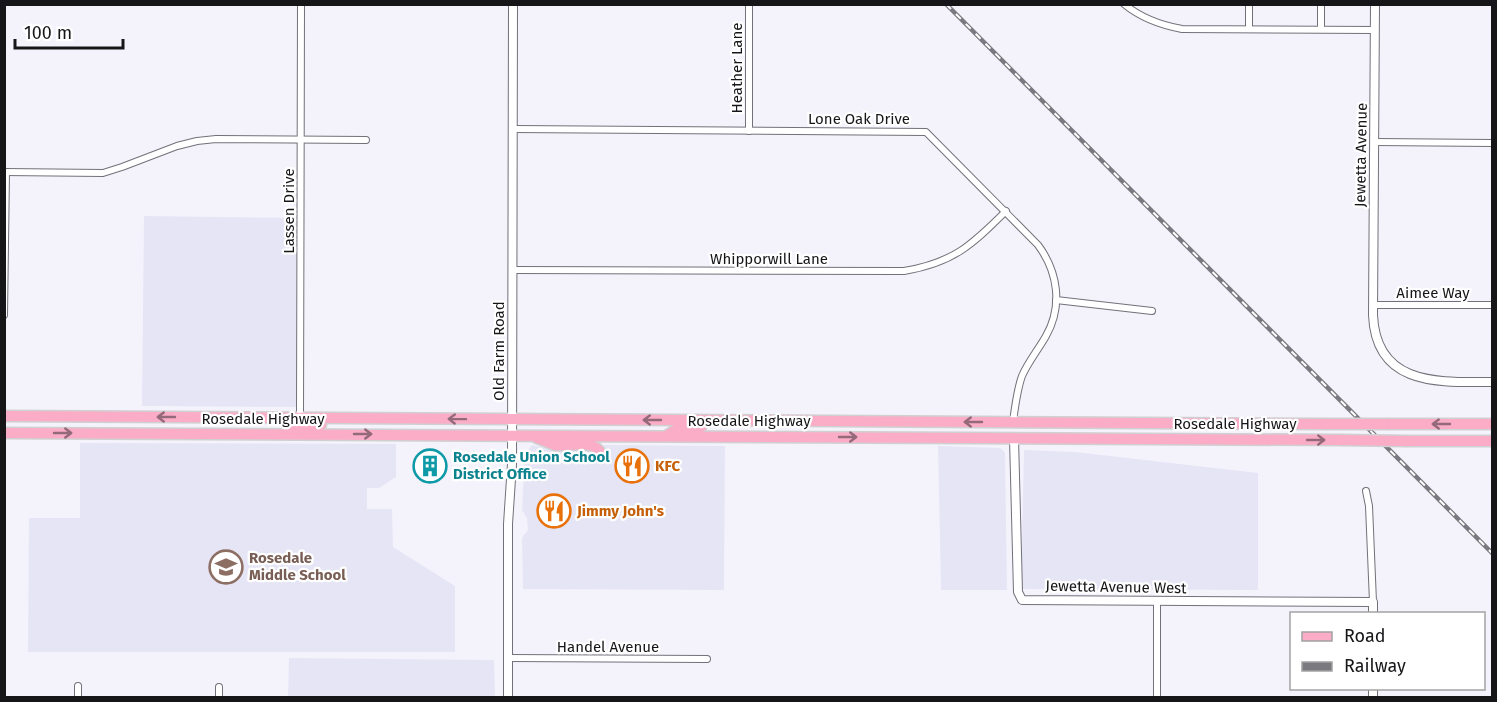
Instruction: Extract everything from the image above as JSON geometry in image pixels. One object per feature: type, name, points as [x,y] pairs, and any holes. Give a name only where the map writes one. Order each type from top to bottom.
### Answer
[{"type":"main road","name":"Rosedale Highway","points":[[4,416],[1492,424]]},
{"type":"main road","points":[[290,434],[295,428],[302,426],[343,425],[375,419]]},
{"type":"main road","points":[[666,436],[677,429],[684,428],[759,427],[782,421]]},
{"type":"main road","points":[[904,437],[925,432],[1000,432],[1006,430],[1013,422]]},
{"type":"main road","points":[[1014,438],[1018,431],[1026,429],[1155,429],[1192,423]]},
{"type":"main road","name":"Rosedale Highway","points":[[4,433],[1492,441]]},
{"type":"main road","points":[[531,435],[555,445],[592,445],[599,449],[601,454]]},
{"type":"street","name":"Lassen Drive","points":[[300,418],[301,4]]},
{"type":"street","name":"Old Farm Road","points":[[508,698],[508,524],[512,464],[513,4]]},
{"type":"street","name":"Heather Lane","points":[[749,4],[749,131]]},
{"type":"street","points":[[1124,4],[1143,18],[1168,27],[1182,29],[1375,30]]},
{"type":"street","points":[[1249,4],[1249,29]]},
{"type":"street","points":[[1321,4],[1321,29]]},
{"type":"street","name":"Jewetta Avenue","points":[[1376,4],[1373,325],[1378,342],[1389,359],[1416,377],[1440,382],[1492,382]]},
{"type":"street","name":"Lone Oak Drive","points":[[513,129],[926,132],[1033,238],[1045,254],[1054,277],[1056,300],[1051,326],[1022,376],[1013,422]]},
{"type":"street","points":[[4,315],[5,172],[103,173],[177,146],[216,139],[366,140]]},
{"type":"street","points":[[1375,142],[1492,143]]},
{"type":"street","name":"Whipporwill Lane","points":[[513,270],[904,271],[920,269],[953,256],[978,239],[1006,212]]},
{"type":"street","points":[[1056,300],[1152,311]]},
{"type":"street","name":"Aimee Way","points":[[1373,305],[1492,305]]},
{"type":"street","name":"Jewetta Avenue West","points":[[1014,438],[1018,592],[1023,600],[1373,602]]},
{"type":"street","points":[[1366,491],[1369,506],[1373,612]]},
{"type":"street","points":[[1157,601],[1157,698]]},
{"type":"street","name":"Handel Avenue","points":[[508,658],[708,659]]},
{"type":"street","points":[[78,686],[78,698]]},
{"type":"street","points":[[219,687],[219,698]]},
{"type":"shaded area","points":[[144,216],[300,218],[299,407],[142,406]]},
{"type":"shaded area","name":"Rosedale Middle School","points":[[80,443],[396,444],[396,477],[379,488],[367,488],[367,509],[392,509],[393,547],[455,586],[455,652],[28,652],[29,518],[80,518]]},
{"type":"shaded area","points":[[532,445],[556,450],[589,450],[605,445],[725,446],[724,590],[523,589],[522,538],[528,530],[527,518],[522,510],[525,454]]},
{"type":"shaded area","points":[[938,446],[999,448],[1005,453],[1007,590],[941,590]]},
{"type":"shaded area","points":[[1024,450],[1075,452],[1258,473],[1258,590],[1021,589]]},
{"type":"shaded area","points":[[289,658],[494,660],[495,697],[288,697]]},
{"type":"railway","points":[[946,4],[1492,553]]},
{"type":"place","name":"Rosedale Union School District Office","points":[[430,466]]},
{"type":"place","name":"KFC","points":[[632,466]]},
{"type":"place","name":"Jimmy John's","points":[[554,511]]},
{"type":"place","name":"Rosedale Middle School","points":[[226,567]]}]
